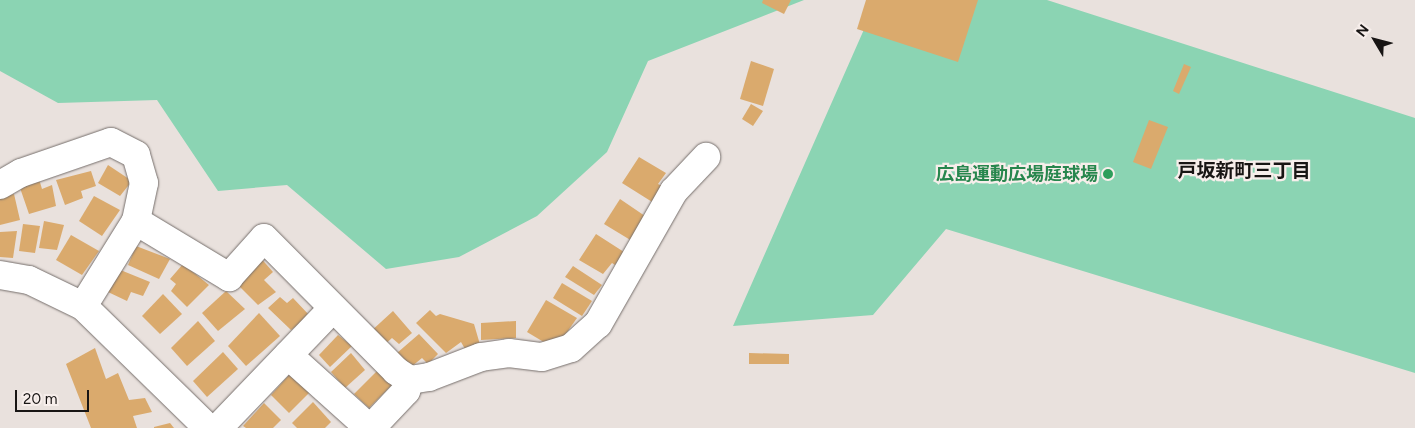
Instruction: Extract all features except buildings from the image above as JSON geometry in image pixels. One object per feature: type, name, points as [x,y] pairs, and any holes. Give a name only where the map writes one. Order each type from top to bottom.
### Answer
[{"type":"street","points":[[0,186],[20,173],[111,142],[136,155],[144,183],[136,221],[83,306]]},
{"type":"street","points":[[136,221],[229,277],[264,238],[396,371],[410,380],[429,377],[481,357],[509,353],[542,357],[571,348],[598,324],[674,191],[706,157]]},
{"type":"street","points":[[0,275],[30,280],[83,306],[208,428]]},
{"type":"street","points":[[218,428],[333,308]]},
{"type":"street","points":[[288,355],[370,428],[406,391],[410,380]]},
{"type":"green space","points":[[0,0],[804,0],[648,61],[607,152],[537,216],[459,257],[386,269],[287,185],[218,191],[157,100],[58,103],[0,71]]},
{"type":"green space","name":"広島運動広場庭球場","points":[[877,0],[1047,0],[1415,118],[1415,373],[946,229],[873,315],[733,326]]},
{"type":"place","name":"広島運動広場庭球場","points":[[1108,174]]},
{"type":"district","name":"戸坂新町三丁目","points":[[1244,171]]}]
